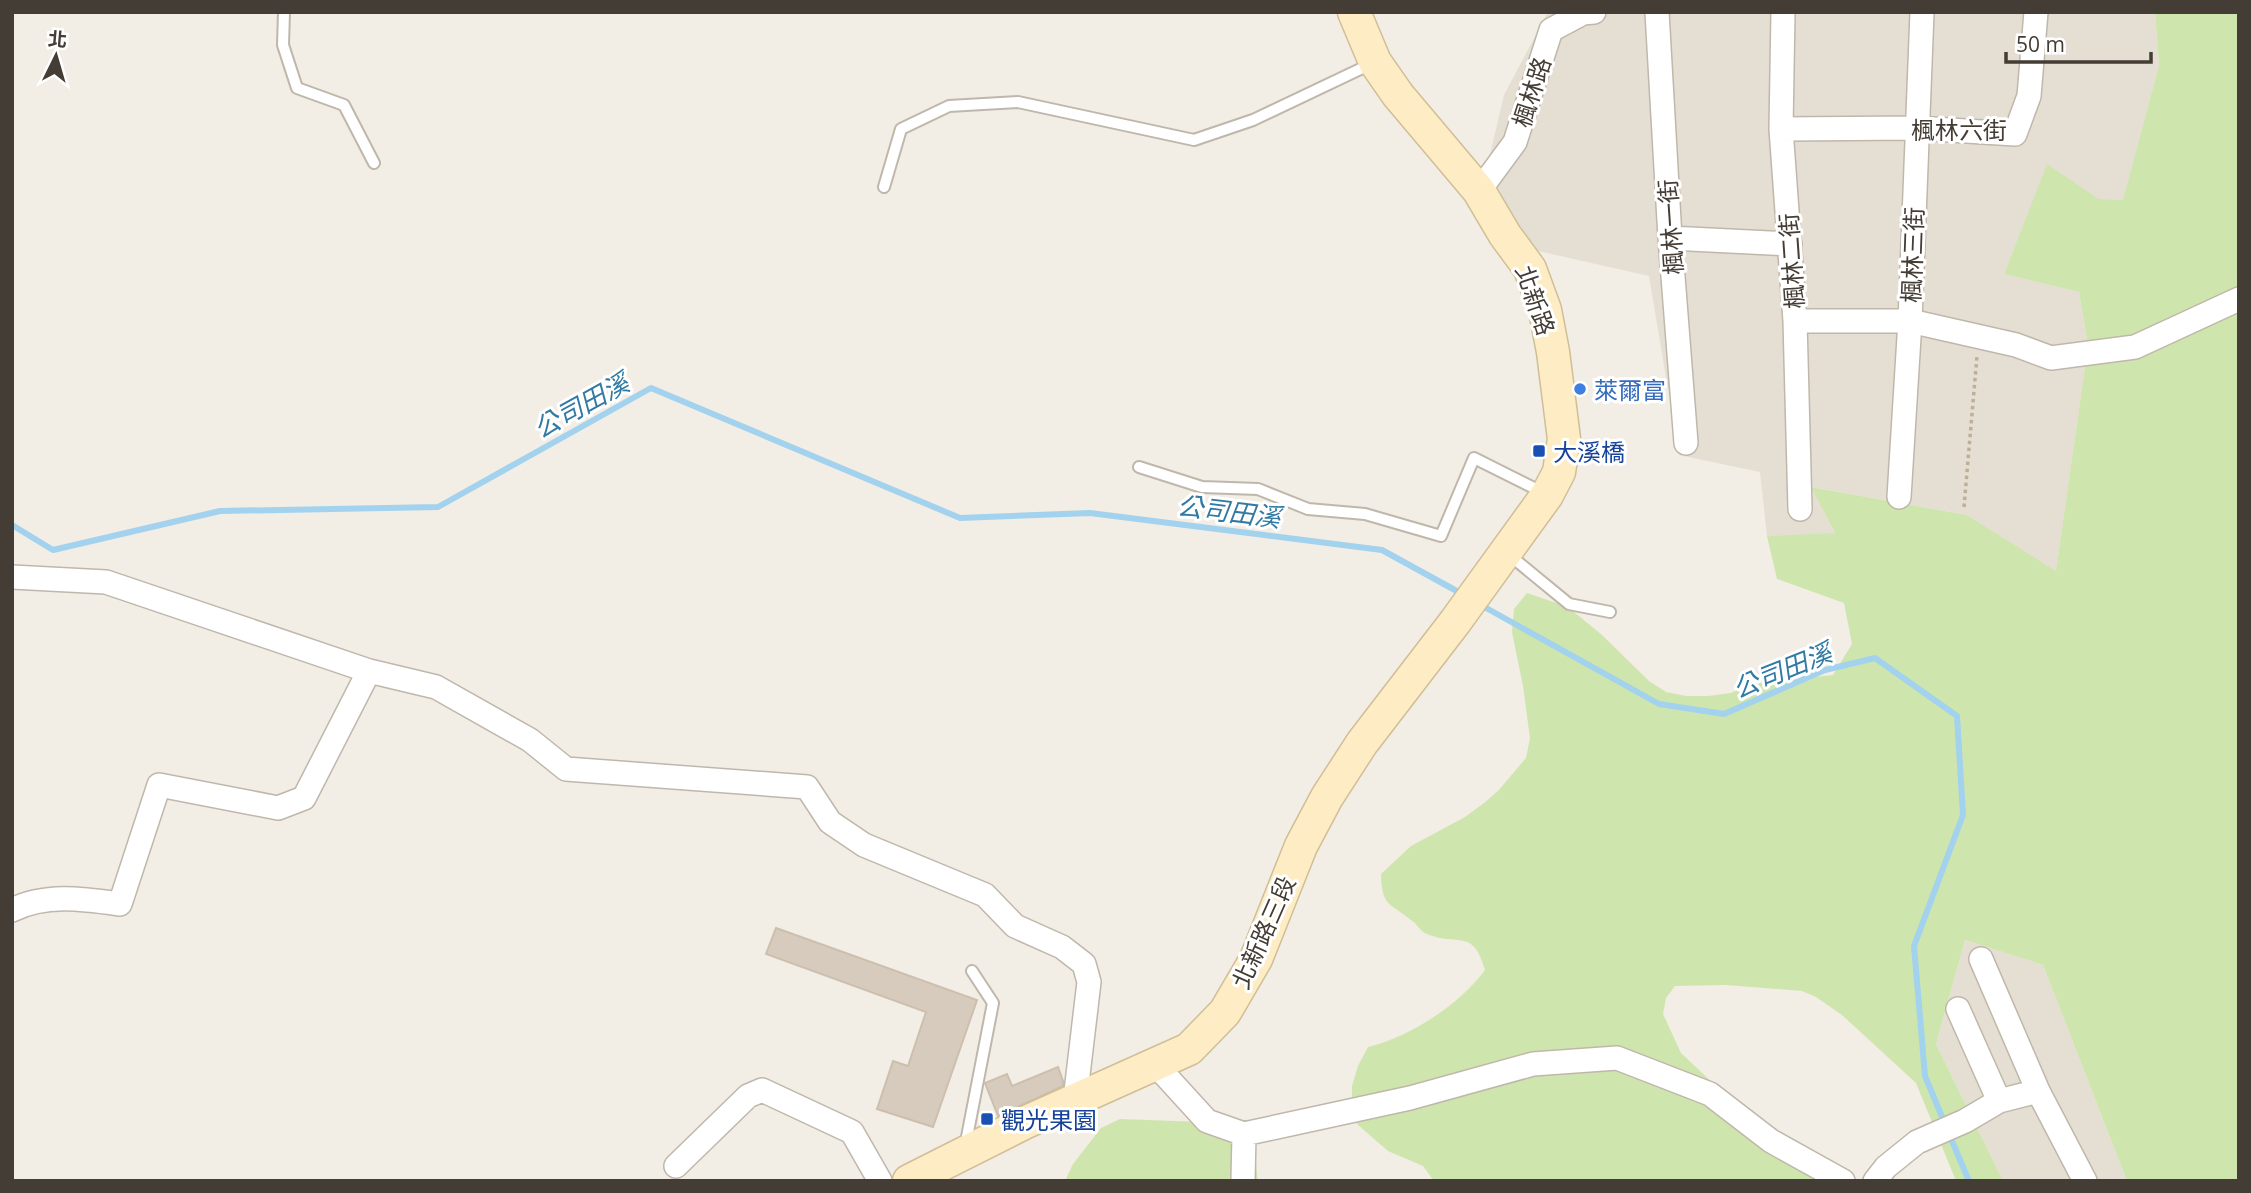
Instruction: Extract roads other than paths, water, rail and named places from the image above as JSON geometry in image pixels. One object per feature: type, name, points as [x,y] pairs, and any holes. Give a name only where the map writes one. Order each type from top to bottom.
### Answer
[{"type":"main road","name":"北新路","points":[[1354,12],[1375,62],[1398,95],[1479,191],[1505,235],[1530,269],[1545,310],[1564,439],[1559,472],[1547,495],[1496,564]]},
{"type":"main road","name":"北新路三段","points":[[909,1181],[1075,1100],[1189,1049],[1225,1012],[1256,959],[1301,846],[1327,797],[1362,743],[1496,564]]},
{"type":"street","name":"楓林路","points":[[1479,191],[1515,142],[1551,30],[1583,13],[1594,12]]},
{"type":"street","name":"楓林一街","points":[[1657,12],[1670,239],[1686,443]]},
{"type":"street","name":"楓林二街","points":[[1783,12],[1781,129],[1795,321],[1800,509]]},
{"type":"street","name":"楓林三街","points":[[1899,497],[1910,321],[1922,12]]},
{"type":"street","name":"楓林六街","points":[[1781,129],[1917,128],[2015,134],[2029,96],[2036,12]]},
{"type":"street","points":[[1670,239],[1790,244]]},
{"type":"street","points":[[1795,321],[1910,321],[2016,345],[2052,358],[2135,347],[2239,299]]},
{"type":"street","points":[[12,577],[106,582],[369,671],[436,687],[530,740],[566,769],[807,787],[830,822],[864,845],[985,895],[1015,926],[1062,947],[1084,964],[1089,982],[1075,1100]]},
{"type":"street","points":[[12,910],[27,903],[76,898],[120,904],[159,785],[278,808],[304,798],[369,671]]},
{"type":"street","points":[[1981,960],[2038,1091],[2085,1181]]},
{"type":"street","points":[[1958,1009],[1999,1101]]},
{"type":"street","points":[[1155,1064],[1208,1121],[1244,1134],[1410,1098],[1533,1065],[1617,1058],[1710,1094],[1771,1140],[1843,1181]]},
{"type":"street","points":[[676,1166],[748,1096],[762,1090],[852,1132],[880,1181]]},
{"type":"street","points":[[1875,1181],[1886,1167],[1917,1142],[1965,1121],[1999,1101],[2038,1091]]},
{"type":"street","points":[[1243,1181],[1244,1134]]},
{"type":"lane","points":[[284,12],[284,45],[297,88],[344,105],[374,163]]},
{"type":"lane","points":[[884,187],[901,129],[949,106],[1018,102],[1194,140],[1253,120],[1375,62]]},
{"type":"lane","points":[[1139,467],[1202,487],[1258,489],[1308,509],[1365,514],[1441,536],[1474,458],[1547,495]]},
{"type":"lane","points":[[1496,564],[1569,604],[1610,612]]},
{"type":"lane","points":[[964,1153],[993,1003],[972,971]]},
{"type":"waterway","name":"公司田溪","points":[[12,525],[53,550],[220,511],[438,507],[651,388],[960,518],[1090,513],[1382,550],[1464,595]]},
{"type":"waterway","name":"公司田溪","points":[[1479,604],[1659,704],[1724,714],[1825,670],[1875,658],[1957,716],[1963,815],[1914,946],[1925,1076],[1945,1124]]},
{"type":"waterway","name":"公司田溪","points":[[1949,1134],[1969,1181]]},
{"type":"place","name":"萊爾富","points":[[1580,389]]},
{"type":"place","name":"大溪橋","points":[[1539,451]]},
{"type":"place","name":"觀光果園","points":[[987,1119]]}]
